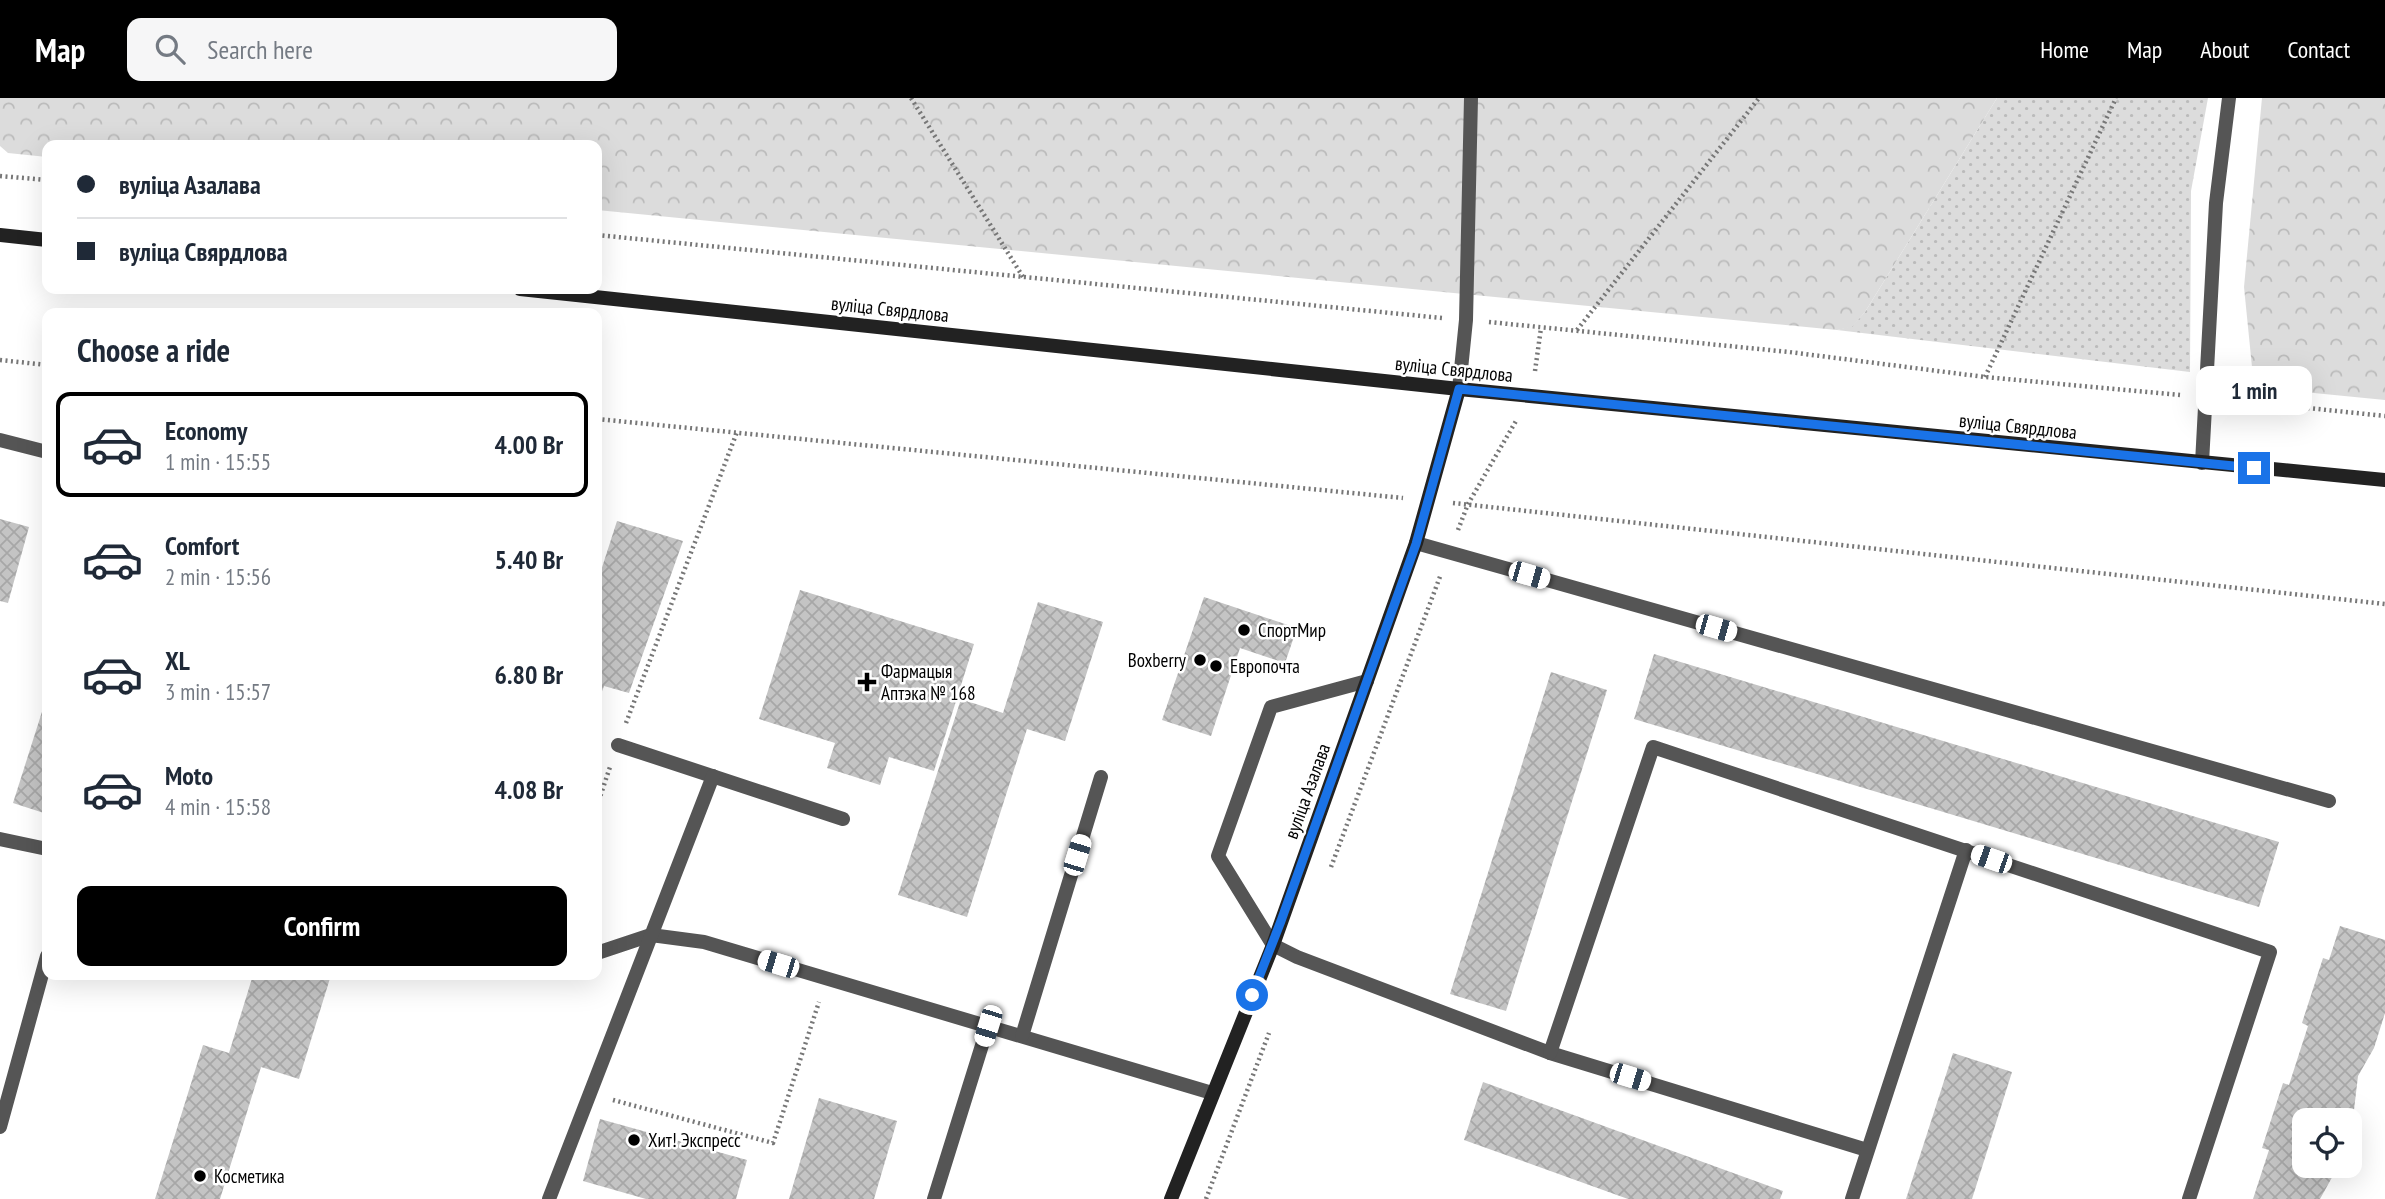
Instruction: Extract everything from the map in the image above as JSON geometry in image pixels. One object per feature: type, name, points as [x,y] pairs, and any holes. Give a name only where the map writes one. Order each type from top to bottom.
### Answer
[{"type":"main road","points":[[0,235],[42,239]]},
{"type":"main road","name":"вуліца Свярдлова","points":[[567,294],[1459,389],[2385,480]]},
{"type":"main road","name":"вуліца Азалава","points":[[1171,1199],[1273,945],[1416,544],[1459,389]]},
{"type":"lane","points":[[1459,389],[1466,320],[1471,98]]},
{"type":"lane","points":[[2202,463],[2216,203],[2229,98]]},
{"type":"lane","points":[[0,440],[42,451]]},
{"type":"lane","points":[[1416,544],[2329,801]]},
{"type":"lane","points":[[1367,681],[1270,707],[1218,856],[1273,945],[1550,1053],[1867,1150]]},
{"type":"lane","points":[[618,745],[843,819]]},
{"type":"lane","points":[[1550,1053],[1653,747],[2270,953],[2189,1199]]},
{"type":"lane","points":[[549,1199],[713,776]]},
{"type":"lane","points":[[1022,1037],[1101,777]]},
{"type":"lane","points":[[0,839],[42,848]]},
{"type":"lane","points":[[1852,1199],[1966,850]]},
{"type":"lane","points":[[602,951],[651,935],[704,942],[1212,1093]]},
{"type":"lane","points":[[0,1127],[42,974]]},
{"type":"lane","points":[[934,1199],[988,1026]]},
{"type":"path","points":[[911,98],[1023,277]]},
{"type":"path","points":[[1577,331],[1759,98]]},
{"type":"path","points":[[1985,377],[2116,98]]},
{"type":"path","points":[[0,176],[42,180]]},
{"type":"path","points":[[1327,878],[1468,504],[1531,396],[1541,328]]},
{"type":"path","points":[[0,360],[42,364]]},
{"type":"path","points":[[602,419],[1468,504],[2385,604]]},
{"type":"path","points":[[602,791],[737,432]]},
{"type":"path","points":[[590,1094],[773,1143],[827,978]]},
{"type":"path","points":[[1206,1199],[1273,1020]]},
{"type":"green space","points":[[0,98],[1997,98],[1865,312],[1852,327],[1837,330],[602,210],[602,140],[42,140],[42,156],[8,153],[0,146]]},
{"type":"green space","points":[[1997,98],[2208,98],[2191,191],[2190,372],[1837,330],[1852,326],[1865,312]]},
{"type":"green space","points":[[2262,98],[2385,98],[2385,400],[2254,387],[2244,287]]},
{"type":"building","points":[[0,519],[29,527],[8,603],[0,601]]},
{"type":"building","points":[[617,521],[683,541],[629,693],[604,686],[602,691],[602,568]]},
{"type":"building","name":"Фармацыя Аптэка № 168","points":[[800,590],[974,644],[934,771],[889,757],[880,785],[827,768],[835,743],[759,719]]},
{"type":"building","points":[[1204,597],[1297,628],[1285,663],[1240,648],[1211,736],[1162,720]]},
{"type":"building","points":[[1038,602],[1103,622],[1065,741],[1027,729],[967,917],[898,895],[961,699],[1003,713]]},
{"type":"building","points":[[1654,654],[2279,842],[2259,907],[1634,719]]},
{"type":"building","points":[[1551,672],[1607,690],[1506,1011],[1450,994]]},
{"type":"building","points":[[42,712],[42,812],[13,803]]},
{"type":"building","points":[[2340,926],[2385,940],[2385,1013],[2374,1048],[2358,1076],[2354,1108],[2292,1108],[2292,1178],[2332,1178],[2320,1199],[2253,1199],[2269,1150],[2262,1148],[2283,1083],[2289,1085],[2308,1026],[2302,1023],[2323,958],[2329,960]]},
{"type":"building","points":[[251,980],[329,980],[299,1079],[261,1067],[220,1199],[155,1199],[203,1045],[229,1053]]},
{"type":"building","points":[[1953,1053],[2012,1072],[1972,1199],[1906,1199]]},
{"type":"building","points":[[1483,1082],[1783,1191],[1780,1199],[1628,1199],[1464,1140]]},
{"type":"building","points":[[819,1098],[897,1121],[874,1199],[789,1199]]},
{"type":"building","name":"Хит! Экспресс","points":[[600,1119],[747,1160],[736,1199],[646,1199],[583,1181]]},
{"type":"place","name":"СпортМир","points":[[1244,630]]},
{"type":"place","name":"Boxberry","points":[[1200,660]]},
{"type":"place","name":"Европочта","points":[[1216,666]]},
{"type":"place","name":"Фармацыя Аптэка № 168","points":[[867,682]]},
{"type":"place","name":"Хит! Экспресс","points":[[634,1140]]},
{"type":"place","name":"Косметика","points":[[200,1176]]},
{"type":"route","points":[[1252,995],[1273,945],[1416,544],[1459,389],[2254,468]]}]
